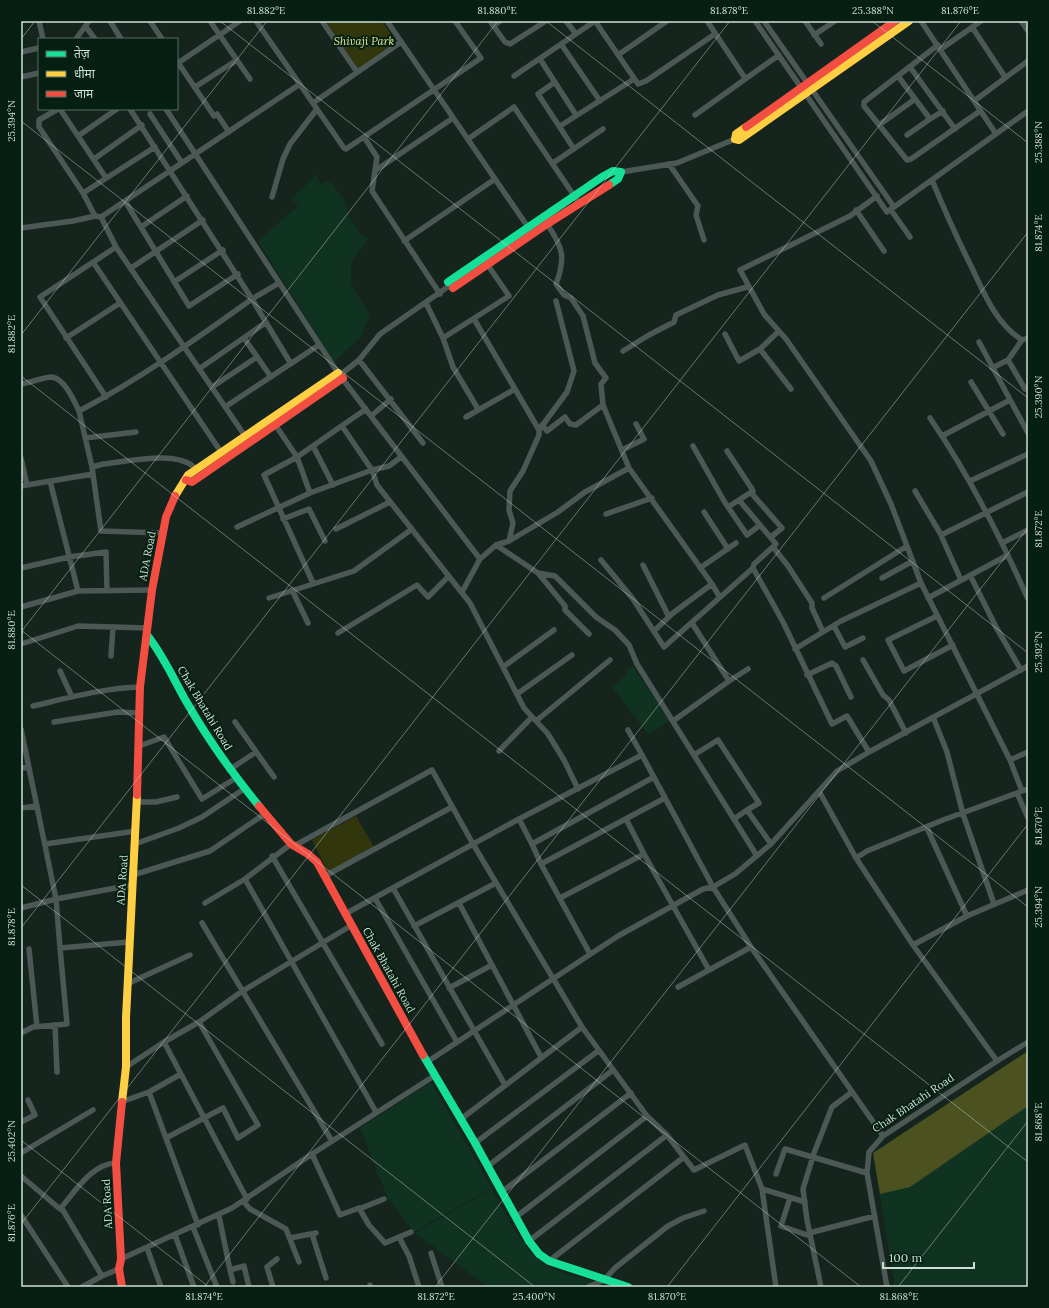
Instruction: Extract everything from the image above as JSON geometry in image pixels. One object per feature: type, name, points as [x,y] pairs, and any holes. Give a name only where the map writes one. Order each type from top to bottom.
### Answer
[{"type":"street","points":[[39,21],[43,38]]},
{"type":"street","points":[[77,38],[89,21]]},
{"type":"street","points":[[110,21],[120,38]]},
{"type":"street","points":[[150,21],[161,38]]},
{"type":"street","points":[[210,21],[250,79]]},
{"type":"street","points":[[229,132],[217,114],[214,116],[178,62],[240,21]]},
{"type":"street","points":[[256,21],[346,149],[481,58],[455,21]]},
{"type":"street","points":[[322,21],[357,72]]},
{"type":"street","points":[[387,21],[530,230]]},
{"type":"street","points":[[500,21],[491,23],[505,42],[510,44],[546,21]]},
{"type":"street","points":[[566,21],[576,34]]},
{"type":"street","points":[[514,76],[595,21],[638,84],[646,81],[715,34]]},
{"type":"street","points":[[618,55],[667,21]]},
{"type":"street","points":[[707,21],[745,78]]},
{"type":"street","points":[[755,21],[779,55],[807,88],[910,237]]},
{"type":"street","points":[[764,21],[877,196],[891,210]]},
{"type":"street","points":[[805,21],[821,44]]},
{"type":"street","points":[[814,35],[835,21]]},
{"type":"street","points":[[807,88],[895,21]]},
{"type":"street","points":[[450,285],[487,264],[574,195],[608,174],[619,170],[622,172],[677,163],[735,139],[736,134],[909,21]]},
{"type":"street","points":[[921,21],[940,47],[996,134]]},
{"type":"street","points":[[980,21],[910,67],[864,102],[864,106],[907,160],[911,159],[980,111]]},
{"type":"street","points":[[1021,21],[1028,31]]},
{"type":"street","points":[[86,27],[94,38]]},
{"type":"street","points":[[972,27],[1005,77]]},
{"type":"street","points":[[272,197],[283,159],[290,144],[315,106],[357,72],[401,42]]},
{"type":"street","points":[[561,44],[600,101]]},
{"type":"street","points":[[21,52],[38,48]]},
{"type":"street","points":[[695,115],[779,55]]},
{"type":"street","points":[[540,59],[576,115]]},
{"type":"street","points":[[195,87],[236,60]]},
{"type":"street","points":[[974,101],[1028,61]]},
{"type":"street","points":[[910,67],[955,129]]},
{"type":"street","points":[[21,77],[38,73]]},
{"type":"street","points":[[898,76],[930,119]]},
{"type":"street","points":[[560,126],[634,80]]},
{"type":"street","points":[[555,82],[538,94],[574,149]]},
{"type":"street","points":[[21,228],[58,224],[98,217],[125,202],[300,84]]},
{"type":"street","points":[[879,125],[915,99]]},
{"type":"street","points":[[468,139],[514,107],[580,203]]},
{"type":"street","points":[[57,110],[40,120],[39,127],[83,193],[116,247],[245,436]]},
{"type":"street","points":[[60,110],[106,178]]},
{"type":"street","points":[[78,136],[116,110]]},
{"type":"street","points":[[131,110],[223,250],[265,323],[291,364]]},
{"type":"street","points":[[167,110],[319,345],[401,457],[480,559]]},
{"type":"street","points":[[908,135],[942,111]]},
{"type":"street","points":[[891,210],[1028,111]]},
{"type":"street","points":[[150,114],[182,163]]},
{"type":"street","points":[[376,170],[453,118]]},
{"type":"street","points":[[94,159],[142,126]]},
{"type":"street","points":[[553,163],[603,129]]},
{"type":"street","points":[[364,137],[377,157],[372,191],[440,294]]},
{"type":"street","points":[[83,193],[155,147]]},
{"type":"street","points":[[669,164],[698,206],[696,214],[704,240]]},
{"type":"street","points":[[186,480],[192,482],[273,421],[340,375],[359,360],[380,334],[440,294],[450,285],[530,230],[547,224],[618,179],[622,172]]},
{"type":"street","points":[[404,241],[495,179]]},
{"type":"street","points":[[932,180],[950,223],[988,301],[1003,324],[1025,339],[1008,360],[992,368]]},
{"type":"street","points":[[141,228],[187,196]]},
{"type":"street","points":[[877,196],[856,210],[850,216],[740,270],[747,287],[764,314],[779,331],[857,438],[871,461],[891,504],[921,583],[1010,760],[1022,791],[1028,818]]},
{"type":"street","points":[[125,202],[189,306],[238,274]]},
{"type":"street","points":[[856,210],[884,251]]},
{"type":"street","points":[[131,268],[203,220]]},
{"type":"street","points":[[547,224],[556,237],[563,264],[556,284],[564,295],[571,298],[583,316],[595,363],[606,378],[601,384],[603,405],[629,468],[652,498],[719,596]]},
{"type":"street","points":[[106,397],[40,297],[116,247]]},
{"type":"street","points":[[174,282],[223,250]]},
{"type":"street","points":[[93,262],[220,452]]},
{"type":"street","points":[[443,338],[509,296],[487,264]]},
{"type":"street","points":[[79,411],[106,397],[160,363],[252,299],[279,283]]},
{"type":"street","points":[[623,351],[674,322],[676,315],[718,295],[747,287]]},
{"type":"street","points":[[509,541],[513,523],[509,510],[510,491],[535,446],[540,428],[567,392],[574,371],[556,301]]},
{"type":"street","points":[[66,338],[120,303]]},
{"type":"street","points":[[426,303],[443,338],[453,367],[478,409]]},
{"type":"street","points":[[474,319],[540,428],[547,431],[565,417],[570,424],[576,425],[603,405]]},
{"type":"street","points":[[199,369],[265,323]]},
{"type":"street","points":[[725,334],[739,361],[760,349],[779,331]]},
{"type":"street","points":[[244,338],[271,377]]},
{"type":"street","points":[[979,342],[1010,400],[1026,425],[1028,433]]},
{"type":"street","points":[[225,406],[319,345]]},
{"type":"street","points":[[760,349],[791,389]]},
{"type":"street","points":[[212,387],[257,357]]},
{"type":"street","points":[[359,360],[423,443]]},
{"type":"street","points":[[1008,360],[1025,389]]},
{"type":"street","points":[[21,384],[51,377],[57,379],[64,385],[79,411],[92,467],[101,531],[163,533]]},
{"type":"street","points":[[971,382],[1003,434]]},
{"type":"street","points":[[466,417],[515,389]]},
{"type":"street","points":[[371,416],[390,399]]},
{"type":"street","points":[[942,436],[1010,400]]},
{"type":"street","points":[[313,583],[264,475],[297,457],[366,409]]},
{"type":"street","points":[[930,418],[970,481],[1008,555],[1028,599]]},
{"type":"street","points":[[273,421],[297,457],[310,493]]},
{"type":"street","name":"ADA Road","points":[[122,1287],[119,1269],[121,1259],[116,1163],[121,1102],[126,1066],[127,984],[136,831],[140,687],[152,590],[166,517],[173,498],[188,475],[196,468],[245,436],[273,421]]},
{"type":"street","points":[[622,450],[644,439],[636,424]]},
{"type":"street","points":[[342,426],[372,470],[377,485],[470,603],[524,708],[548,734],[564,760],[578,789]]},
{"type":"street","points":[[85,438],[136,432]]},
{"type":"street","points":[[313,446],[333,485]]},
{"type":"street","points":[[693,446],[728,507],[747,535],[760,525]]},
{"type":"street","points":[[726,451],[753,491],[753,495],[782,528],[771,537]]},
{"type":"street","points":[[970,481],[1028,454]]},
{"type":"street","points":[[92,467],[103,464],[170,457],[190,462],[196,468]]},
{"type":"street","points":[[237,527],[310,493],[372,470],[389,466],[401,457]]},
{"type":"street","points":[[21,458],[24,486],[50,480],[93,474]]},
{"type":"street","points":[[462,592],[480,559],[496,545],[509,541],[558,512],[585,492],[629,468]]},
{"type":"street","points":[[50,480],[78,591]]},
{"type":"street","points":[[728,507],[753,491]]},
{"type":"street","points":[[915,491],[941,535],[961,580]]},
{"type":"street","points":[[941,535],[1028,492]]},
{"type":"street","points":[[606,514],[652,498]]},
{"type":"street","points":[[601,560],[633,599],[664,646],[692,623],[719,596],[753,568],[754,564],[776,544],[739,500]]},
{"type":"street","points":[[336,529],[390,502]]},
{"type":"street","points":[[283,519],[309,509],[325,541]]},
{"type":"street","points":[[704,512],[728,549]]},
{"type":"street","points":[[269,598],[354,571],[412,529]]},
{"type":"street","points":[[1002,543],[1028,530]]},
{"type":"street","points":[[700,568],[736,543]]},
{"type":"street","points":[[496,545],[538,573],[565,606],[565,610],[589,634]]},
{"type":"street","points":[[824,598],[907,546]]},
{"type":"street","points":[[772,547],[788,566],[812,603],[812,608],[823,632]]},
{"type":"street","points":[[21,568],[69,557],[106,552],[107,591]]},
{"type":"street","points":[[928,598],[1008,555]]},
{"type":"street","points":[[882,578],[913,561]]},
{"type":"street","points":[[643,566],[668,617]]},
{"type":"street","points":[[753,568],[783,622],[795,650],[832,724],[847,716],[869,752]]},
{"type":"street","points":[[538,573],[555,576],[596,617],[620,635],[629,645],[637,664],[757,856]]},
{"type":"street","points":[[970,575],[996,628],[1021,670]]},
{"type":"street","points":[[338,633],[417,585],[428,597],[449,576]]},
{"type":"street","points":[[795,650],[834,626],[921,583]]},
{"type":"street","points":[[654,631],[668,617],[712,584]]},
{"type":"street","points":[[21,607],[78,591],[152,590]]},
{"type":"street","points":[[292,590],[308,623]]},
{"type":"street","points":[[937,616],[888,640],[904,671],[953,645]]},
{"type":"street","points":[[692,623],[728,681]]},
{"type":"street","points":[[21,644],[78,626],[113,627],[147,631]]},
{"type":"street","points":[[834,626],[845,647],[863,638]]},
{"type":"street","points":[[111,656],[113,627]]},
{"type":"street","points":[[503,667],[554,630]]},
{"type":"street","name":"Chak Bhatahi Road","points":[[147,631],[160,651],[186,701],[230,770],[244,789],[292,845],[308,854],[317,862],[434,1076],[503,1191],[529,1242],[539,1254],[549,1261],[628,1287]]},
{"type":"street","points":[[517,694],[572,655]]},
{"type":"street","points":[[499,751],[534,719],[610,660]]},
{"type":"street","points":[[863,660],[883,695],[889,700],[906,733]]},
{"type":"street","points":[[808,675],[832,663],[836,666],[851,697]]},
{"type":"street","points":[[427,1062],[590,954],[703,889],[713,888],[757,856],[770,844],[837,771],[869,752],[1028,666]]},
{"type":"street","points":[[673,721],[728,681],[748,669]]},
{"type":"street","points":[[60,671],[72,697]]},
{"type":"street","points":[[33,706],[120,687],[140,687]]},
{"type":"street","points":[[54,722],[118,712],[139,713]]},
{"type":"street","points":[[933,718],[947,752],[963,814],[994,904]]},
{"type":"street","points":[[235,722],[274,777]]},
{"type":"street","points":[[21,729],[46,844],[56,899],[67,1024],[37,1026],[21,1033]]},
{"type":"street","points":[[628,730],[713,888],[751,947],[883,1136]]},
{"type":"street","points":[[139,746],[164,737],[202,799],[236,778]]},
{"type":"street","points":[[694,755],[718,740],[758,803],[734,819]]},
{"type":"street","points":[[230,770],[256,752]]},
{"type":"street","points":[[1010,760],[1028,752]]},
{"type":"street","points":[[346,914],[519,819],[642,755]]},
{"type":"street","points":[[21,768],[29,767]]},
{"type":"street","points":[[205,902],[245,879],[272,856],[432,770],[473,844],[582,1027],[598,1051],[647,1116],[667,1135],[694,1170],[745,1145],[762,1189],[776,1287]]},
{"type":"street","points":[[532,844],[654,777]]},
{"type":"street","points":[[135,844],[179,828],[202,817],[244,789]]},
{"type":"street","points":[[819,791],[856,858],[913,944],[996,1061]]},
{"type":"street","points":[[856,858],[867,851],[1022,791]]},
{"type":"street","points":[[136,802],[156,802],[177,797]]},
{"type":"street","points":[[541,864],[665,798]]},
{"type":"street","points":[[21,808],[38,806]]},
{"type":"street","points":[[325,876],[452,807]]},
{"type":"street","points":[[747,810],[770,844]]},
{"type":"street","points":[[133,875],[210,851],[266,813]]},
{"type":"street","points":[[519,819],[541,864],[590,954]]},
{"type":"street","points":[[626,819],[672,906],[709,970]]},
{"type":"street","points":[[927,828],[967,916]]},
{"type":"street","points":[[46,844],[136,831]]},
{"type":"street","points":[[560,898],[644,854]]},
{"type":"street","points":[[272,856],[324,942],[382,1044]]},
{"type":"street","points":[[245,879],[376,1112]]},
{"type":"street","points":[[414,926],[496,883]]},
{"type":"street","points":[[21,908],[56,899],[132,886]]},
{"type":"street","points":[[393,888],[505,1085]]},
{"type":"street","points":[[913,944],[967,916],[1028,890]]},
{"type":"street","points":[[375,898],[457,1042]]},
{"type":"street","points":[[459,903],[541,1057]]},
{"type":"street","points":[[202,923],[332,1141]]},
{"type":"street","points":[[126,1066],[199,1022],[242,992],[352,925]]},
{"type":"street","points":[[60,948],[129,942]]},
{"type":"street","points":[[678,987],[751,947]]},
{"type":"street","points":[[30,949],[37,1026]]},
{"type":"street","points":[[127,984],[190,954]]},
{"type":"street","points":[[449,988],[492,964]]},
{"type":"street","points":[[166,1138],[223,1108],[238,1138],[258,1125],[199,1022]]},
{"type":"street","points":[[55,1025],[57,1072]]},
{"type":"street","points":[[461,1119],[582,1027]]},
{"type":"street","points":[[164,1042],[250,1209],[286,1229],[299,1262]]},
{"type":"street","name":"Chak Bhatahi Road","points":[[887,1287],[867,1174],[869,1152],[883,1136],[996,1061],[1028,1042]]},
{"type":"street","points":[[475,1143],[598,1051]]},
{"type":"street","points":[[488,1166],[613,1070]]},
{"type":"street","points":[[121,1102],[149,1092],[181,1074]]},
{"type":"street","points":[[121,1259],[219,1216],[376,1112],[434,1076]]},
{"type":"street","points":[[149,1092],[216,1287]]},
{"type":"street","points":[[821,1287],[810,1234],[803,1189],[812,1158],[832,1107],[852,1092]]},
{"type":"street","points":[[503,1191],[631,1093]]},
{"type":"street","points":[[21,1122],[35,1114],[28,1100]]},
{"type":"street","points":[[21,1154],[93,1110]]},
{"type":"street","points":[[516,1217],[647,1116]]},
{"type":"street","points":[[529,1242],[667,1135]]},
{"type":"street","points":[[776,1174],[786,1148],[812,1158],[867,1174]]},
{"type":"street","points":[[312,1154],[340,1215],[359,1209],[384,1198]]},
{"type":"street","points":[[549,1261],[684,1157]]},
{"type":"street","points":[[61,1207],[90,1175],[109,1163],[116,1163]]},
{"type":"street","points":[[22,1178],[60,1209],[61,1207]]},
{"type":"street","points":[[762,1189],[805,1202]]},
{"type":"street","points":[[790,1198],[781,1226],[810,1234],[875,1216]]},
{"type":"street","points":[[61,1207],[102,1276]]},
{"type":"street","points":[[359,1209],[369,1225],[385,1243],[411,1232]]},
{"type":"street","points":[[588,1287],[604,1280],[614,1268],[668,1226],[683,1218],[704,1211]]},
{"type":"street","points":[[21,1215],[68,1287]]},
{"type":"street","points":[[219,1216],[233,1282]]},
{"type":"street","points":[[290,1238],[314,1234],[326,1278]]},
{"type":"street","points":[[175,1235],[194,1287]]},
{"type":"street","points":[[399,1237],[409,1256],[419,1287]]},
{"type":"street","points":[[147,1248],[161,1287]]},
{"type":"street","points":[[430,1252],[442,1287]]},
{"type":"street","points":[[273,1287],[267,1267],[276,1259]]},
{"type":"street","points":[[230,1270],[244,1266],[249,1287]]},
{"type":"street","points":[[82,1287],[119,1269]]},
{"type":"shaded area","points":[[316,175],[321,184],[325,181],[331,183],[344,199],[350,219],[360,233],[368,239],[351,262],[351,284],[370,314],[361,337],[334,362],[258,241],[298,206],[291,199]]},
{"type":"shaded area","points":[[633,666],[669,721],[648,734],[612,687],[627,674],[626,671]]},
{"type":"shaded area","points":[[1028,1051],[1028,1287],[895,1287],[873,1153]]},
{"type":"shaded area","points":[[1028,1051],[1028,1106],[910,1187],[880,1194],[873,1153]]},
{"type":"shaded area","points":[[431,1082],[492,1188],[414,1232],[388,1199],[360,1128]]},
{"type":"shaded area","points":[[492,1189],[513,1228],[532,1254],[549,1267],[567,1274],[594,1281],[581,1287],[488,1287],[415,1233]]},
{"type":"green space","name":"Shivaji Park","points":[[326,21],[382,21],[396,42],[358,69]]},
{"type":"green space","points":[[356,816],[374,847],[328,872],[312,840]]},
{"type":"traffic: fast","points":[[448,282],[602,177],[613,171],[621,172],[618,179],[609,185]]},
{"type":"traffic: fast","points":[[147,635],[163,659],[211,742],[259,806]]},
{"type":"traffic: fast","points":[[423,1055],[475,1143],[529,1241],[539,1254],[549,1261],[628,1287]]},
{"type":"traffic: slow","points":[[746,127],[736,134],[735,139],[739,140],[909,21]]},
{"type":"traffic: slow","points":[[175,496],[188,475],[338,373]]},
{"type":"traffic: slow","points":[[122,1102],[126,1067],[126,1018],[137,795]]},
{"type":"traffic: jam","points":[[746,127],[895,21]]},
{"type":"traffic: jam","points":[[453,288],[547,224],[609,185]]},
{"type":"traffic: jam","points":[[186,480],[192,482],[343,378]]},
{"type":"traffic: jam","points":[[137,795],[140,687],[152,590],[166,517],[175,496]]},
{"type":"traffic: jam","points":[[259,806],[291,844],[308,854],[317,862],[423,1055]]},
{"type":"traffic: jam","points":[[122,1102],[116,1163],[121,1259],[119,1269],[122,1287]]}]
